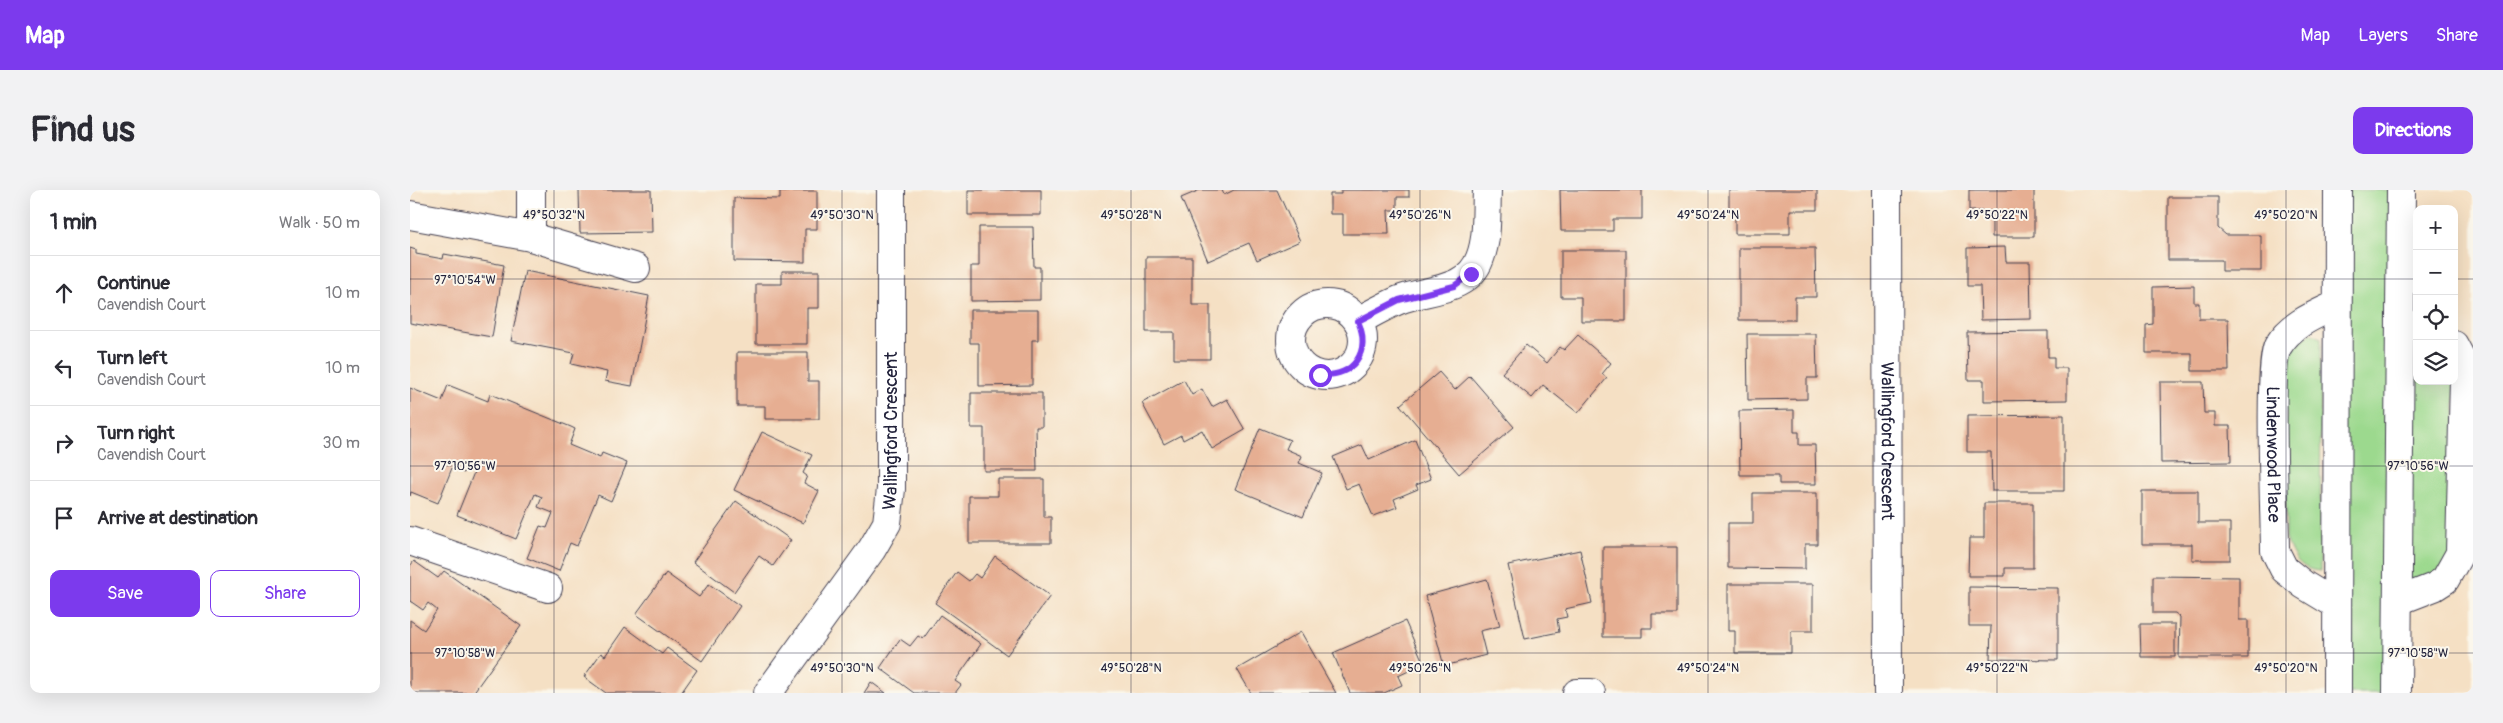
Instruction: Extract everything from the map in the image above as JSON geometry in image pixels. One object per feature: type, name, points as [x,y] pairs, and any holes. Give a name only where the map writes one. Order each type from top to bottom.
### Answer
[{"type":"street","points":[[531,190],[531,237]]},
{"type":"street","name":"Wallingford Crescent","points":[[768,693],[872,549],[887,523],[891,489],[891,190]]},
{"type":"street","points":[[1358,321],[1399,300],[1454,286],[1471,274],[1480,258],[1486,228],[1487,190]]},
{"type":"street","name":"Wallingford Crescent","points":[[1888,190],[1888,693]]},
{"type":"street","points":[[2337,693],[2336,305],[2338,190]]},
{"type":"street","points":[[2397,693],[2398,601],[2409,307],[2402,190]]},
{"type":"street","points":[[410,215],[531,237],[636,268]]},
{"type":"street","name":"Lindenwood Place","points":[[2336,305],[2303,320],[2277,346],[2273,386],[2275,551],[2284,569],[2304,585],[2337,605]]},
{"type":"street","points":[[2398,601],[2434,587],[2445,580],[2460,553],[2464,377],[2462,360],[2458,352]]},
{"type":"street","points":[[410,541],[548,588]]},
{"type":"street","points":[[1577,693],[1591,693]]},
{"type":"green space","points":[[2338,190],[2401,190],[2401,301],[2413,310],[2413,385],[2454,385],[2460,553],[2398,602],[2397,693],[2337,693]]},
{"type":"green space","points":[[2311,333],[2321,338],[2320,571],[2302,565],[2291,551],[2286,538],[2286,364],[2296,344]]},
{"type":"building","points":[[579,190],[651,190],[652,232],[580,233]]},
{"type":"building","points":[[968,190],[1041,190],[1041,215],[968,215]]},
{"type":"building","points":[[1200,190],[1222,190],[1224,195],[1234,190],[1277,190],[1300,241],[1257,260],[1249,243],[1208,261],[1181,198]]},
{"type":"building","points":[[1341,190],[1409,190],[1409,197],[1397,197],[1397,210],[1388,210],[1389,234],[1343,234],[1343,214],[1330,214],[1330,194],[1341,194]]},
{"type":"building","points":[[1560,190],[1642,190],[1642,219],[1613,219],[1613,231],[1561,231]]},
{"type":"building","points":[[1729,190],[1817,190],[1817,210],[1790,210],[1790,234],[1735,234],[1735,210],[1729,210]]},
{"type":"building","points":[[1969,190],[2034,190],[2034,237],[1992,237],[1992,211],[1969,211]]},
{"type":"building","points":[[780,191],[817,191],[817,229],[805,229],[805,262],[734,261],[734,198],[780,199]]},
{"type":"building","points":[[2168,197],[2218,197],[2218,228],[2226,235],[2261,235],[2261,271],[2222,271],[2222,260],[2168,260]]},
{"type":"building","points":[[979,227],[1033,227],[1034,267],[1040,267],[1040,300],[971,301],[971,266],[979,266]]},
{"type":"building","points":[[2005,247],[2006,262],[2030,262],[2031,319],[1981,320],[1980,286],[1967,286],[1967,248]]},
{"type":"building","points":[[410,248],[416,250],[416,254],[443,259],[444,254],[504,265],[492,337],[410,323]]},
{"type":"building","points":[[1739,248],[1815,248],[1816,297],[1795,297],[1795,320],[1739,320]]},
{"type":"building","points":[[1561,250],[1626,250],[1626,321],[1581,321],[1581,297],[1561,297]]},
{"type":"building","points":[[1146,257],[1192,257],[1192,305],[1210,305],[1210,359],[1174,359],[1174,332],[1146,332]]},
{"type":"building","points":[[525,271],[649,296],[632,386],[605,381],[607,372],[571,364],[574,353],[511,341]]},
{"type":"building","points":[[782,271],[819,271],[819,308],[807,308],[807,344],[756,344],[756,284],[782,284]]},
{"type":"building","points":[[2194,286],[2194,303],[2199,303],[2199,319],[2228,319],[2229,371],[2192,371],[2192,353],[2146,353],[2146,325],[2153,324],[2153,287]]},
{"type":"building","points":[[970,310],[1038,310],[1038,340],[1032,340],[1032,385],[979,386],[979,343],[970,343]]},
{"type":"building","points":[[2048,331],[2048,357],[2054,357],[2054,368],[2067,368],[2067,400],[1984,401],[1984,380],[1968,380],[1967,332]]},
{"type":"building","points":[[1747,334],[1816,334],[1817,378],[1807,378],[1807,399],[1748,400]]},
{"type":"building","points":[[1578,335],[1611,363],[1602,374],[1607,378],[1578,413],[1543,385],[1532,398],[1502,373],[1526,345],[1547,363],[1560,347],[1564,350]]},
{"type":"building","points":[[737,352],[808,352],[808,381],[819,381],[819,419],[765,419],[765,406],[737,406]]},
{"type":"building","points":[[1439,372],[1455,390],[1470,376],[1514,427],[1459,474],[1400,405]]},
{"type":"building","points":[[1184,380],[1192,395],[1202,389],[1212,407],[1227,399],[1245,430],[1212,449],[1202,430],[1183,440],[1181,435],[1164,444],[1142,403]]},
{"type":"building","points":[[2160,382],[2203,382],[2204,413],[2215,413],[2215,426],[2230,426],[2231,462],[2161,463]]},
{"type":"building","points":[[448,385],[488,401],[490,394],[571,427],[575,429],[569,445],[600,458],[602,453],[627,463],[611,501],[598,495],[577,546],[570,543],[559,571],[527,558],[540,526],[547,528],[553,513],[538,507],[542,497],[535,494],[516,539],[457,515],[475,470],[467,467],[464,473],[452,468],[438,503],[411,492],[410,496],[410,388],[442,401]]},
{"type":"building","points":[[971,393],[1042,393],[1042,427],[1036,427],[1037,471],[984,471],[984,428],[971,428]]},
{"type":"building","points":[[1794,410],[1794,432],[1799,432],[1799,445],[1815,445],[1816,484],[1779,484],[1779,475],[1740,475],[1739,411]]},
{"type":"building","points":[[2064,415],[2064,491],[1992,491],[1991,452],[1967,452],[1967,416]]},
{"type":"building","points":[[1260,428],[1290,440],[1286,449],[1302,456],[1299,463],[1322,473],[1303,517],[1235,489]]},
{"type":"building","points":[[762,432],[812,455],[803,473],[807,476],[804,483],[819,491],[803,523],[734,490]]},
{"type":"building","points":[[1415,440],[1431,479],[1416,485],[1418,489],[1394,499],[1397,507],[1373,516],[1359,484],[1346,489],[1333,457],[1362,445],[1369,460]]},
{"type":"building","points":[[998,479],[1044,479],[1044,517],[1051,517],[1051,543],[969,543],[969,496],[998,496]]},
{"type":"building","points":[[2142,491],[2198,491],[2198,523],[2230,523],[2230,560],[2192,560],[2192,544],[2142,544]]},
{"type":"building","points":[[1753,493],[1817,493],[1817,544],[1805,544],[1805,569],[1728,568],[1728,523],[1753,523]]},
{"type":"building","points":[[736,501],[791,540],[773,566],[759,556],[734,592],[693,562]]},
{"type":"building","points":[[1984,503],[2033,503],[2033,568],[2005,568],[2005,576],[1968,576],[1969,538],[1984,538]]},
{"type":"building","points":[[1603,547],[1677,547],[1677,614],[1652,614],[1652,628],[1642,628],[1642,637],[1603,637]]},
{"type":"building","points":[[1580,550],[1592,603],[1565,609],[1567,617],[1557,619],[1559,632],[1525,639],[1508,565]]},
{"type":"building","points":[[995,556],[1050,596],[1007,655],[935,603],[957,572],[969,581],[975,574],[980,578]]},
{"type":"building","points":[[414,561],[438,578],[444,571],[521,626],[473,693],[410,693],[410,620],[424,630],[437,610],[428,603],[423,610],[410,601],[410,566]]},
{"type":"building","points":[[666,573],[699,597],[709,584],[740,606],[702,661],[636,614]]},
{"type":"building","points":[[2153,576],[2239,577],[2239,620],[2248,620],[2248,658],[2179,658],[2180,617],[2175,613],[2153,613]]},
{"type":"building","points":[[1487,579],[1500,626],[1480,631],[1486,655],[1444,666],[1425,596]]},
{"type":"building","points":[[1728,584],[1813,584],[1813,631],[1791,631],[1791,653],[1735,653],[1735,631],[1728,631]]},
{"type":"building","points":[[1969,587],[2058,588],[2058,660],[1990,659],[1991,626],[1969,626]]},
{"type":"building","points":[[940,615],[981,644],[955,681],[961,685],[955,693],[914,693],[880,668],[900,639],[910,646],[918,636],[923,639]]},
{"type":"building","points":[[1405,621],[1424,664],[1398,676],[1402,685],[1384,693],[1350,693],[1333,653]]},
{"type":"building","points":[[2140,624],[2175,624],[2175,657],[2141,657]]},
{"type":"building","points":[[625,627],[662,654],[667,648],[697,670],[681,693],[606,693],[584,677],[601,653],[605,656]]},
{"type":"building","points":[[1301,632],[1336,693],[1251,693],[1237,669]]},
{"type":"building","points":[[871,682],[886,693],[864,693]]},
{"type":"route","points":[[1320,375],[1332,376],[1343,372],[1353,365],[1360,355],[1363,344],[1362,332],[1358,321],[1399,300],[1454,286],[1471,274]]}]
